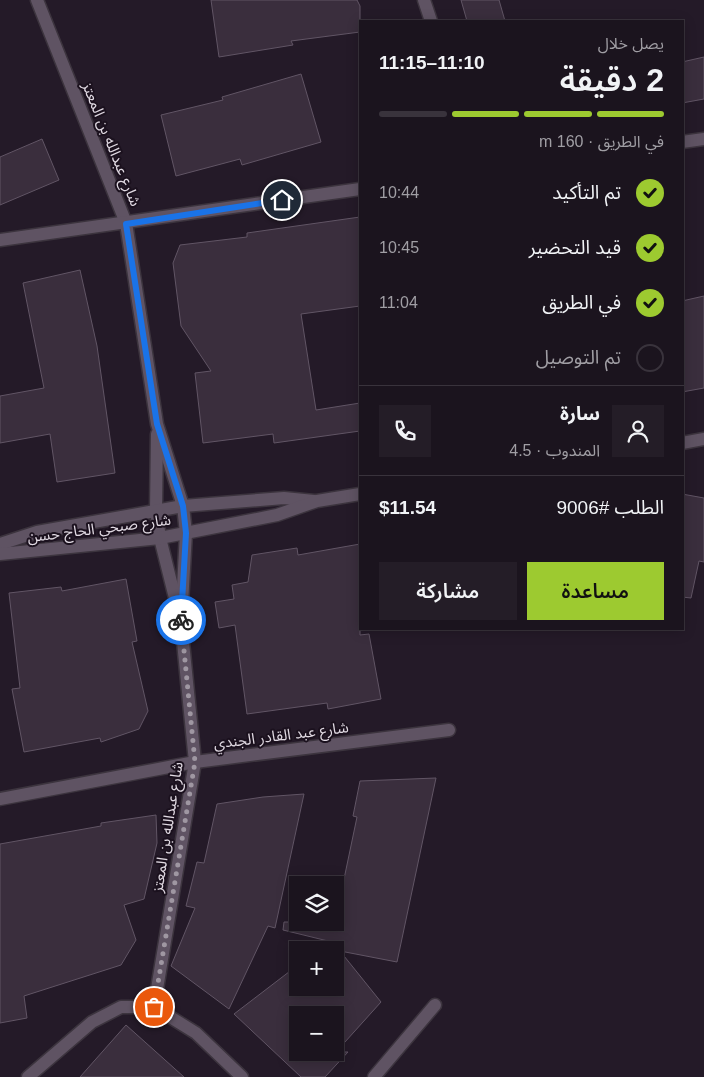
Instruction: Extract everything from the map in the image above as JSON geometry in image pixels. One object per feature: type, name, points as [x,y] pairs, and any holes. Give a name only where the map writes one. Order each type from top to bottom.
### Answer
[{"type":"street","name":"شارع عبدالله بن المعتز","points":[[37,0],[126,224],[157,424],[183,506],[186,533],[181,622]]},
{"type":"street","points":[[424,0],[431,20]]},
{"type":"street","points":[[684,142],[704,139]]},
{"type":"street","points":[[0,240],[126,224],[359,189]]},
{"type":"street","name":"شارع عبدالله بن المعتز","points":[[154,1007],[195,762],[181,622],[160,538],[156,510],[157,424]]},
{"type":"street","name":"شارع صبحي الحاج حسن","points":[[0,554],[160,538],[286,513],[317,501],[359,494]]},
{"type":"street","name":"شارع صبحي الحاج حسن","points":[[0,544],[28,534],[183,506],[284,498],[317,501]]},
{"type":"street","name":"شارع عبد القادر الجندي","points":[[0,799],[195,762],[449,730]]},
{"type":"street","points":[[374,1077],[435,1005]]},
{"type":"street","points":[[28,1077],[92,1022],[121,1007],[154,1007],[196,1033],[242,1077]]},
{"type":"building","points":[[211,0],[357,0],[360,6],[359,32],[291,41],[293,45],[219,57]]},
{"type":"building","points":[[461,0],[499,0],[505,20],[467,20]]},
{"type":"building","points":[[704,57],[704,99],[684,103],[684,62]]},
{"type":"building","points":[[301,74],[321,142],[242,165],[240,159],[176,176],[161,115],[223,100],[222,97]]},
{"type":"building","points":[[42,139],[59,180],[0,205],[0,157]]},
{"type":"building","points":[[359,217],[359,306],[301,314],[316,410],[359,403],[359,431],[274,443],[273,434],[203,443],[195,373],[211,371],[181,326],[173,263],[180,245],[247,237],[247,233]]},
{"type":"building","points":[[80,270],[97,346],[115,473],[57,482],[50,434],[0,443],[0,396],[44,388],[23,283]]},
{"type":"building","points":[[704,296],[704,388],[684,392],[684,301]]},
{"type":"building","points":[[684,494],[704,498],[704,562],[699,561],[691,598],[684,597]]},
{"type":"building","points":[[359,544],[359,630],[360,635],[369,634],[381,699],[328,709],[327,703],[247,714],[235,625],[219,628],[215,602],[234,599],[232,585],[248,582],[252,555],[297,548],[298,555]]},
{"type":"building","points":[[126,579],[137,641],[132,642],[148,711],[139,729],[101,742],[100,738],[24,752],[12,689],[20,688],[9,593],[61,587],[62,591]]},
{"type":"building","points":[[436,778],[397,962],[344,952],[344,941],[328,941],[283,930],[284,922],[289,922],[289,931],[344,931],[344,879],[357,817],[353,816],[360,781]]},
{"type":"building","points":[[304,794],[275,928],[268,926],[229,1009],[171,966],[195,908],[186,906],[197,862],[204,863],[217,804],[263,797]]},
{"type":"building","points":[[156,815],[157,843],[144,899],[124,905],[136,940],[121,965],[24,996],[27,1018],[0,1023],[0,844],[101,826],[101,823]]},
{"type":"building","points":[[344,956],[381,1002],[344,1043],[344,1006],[289,1006],[289,1061],[340,1061],[325,1077],[301,1077],[234,1014],[289,972],[289,996],[344,996]]},
{"type":"building","points":[[126,1025],[184,1077],[80,1077]]},
{"type":"way so far","points":[[154,1007],[195,762],[181,620]]},
{"type":"route","points":[[181,620],[186,533],[183,506],[157,424],[126,224],[282,200]]}]
